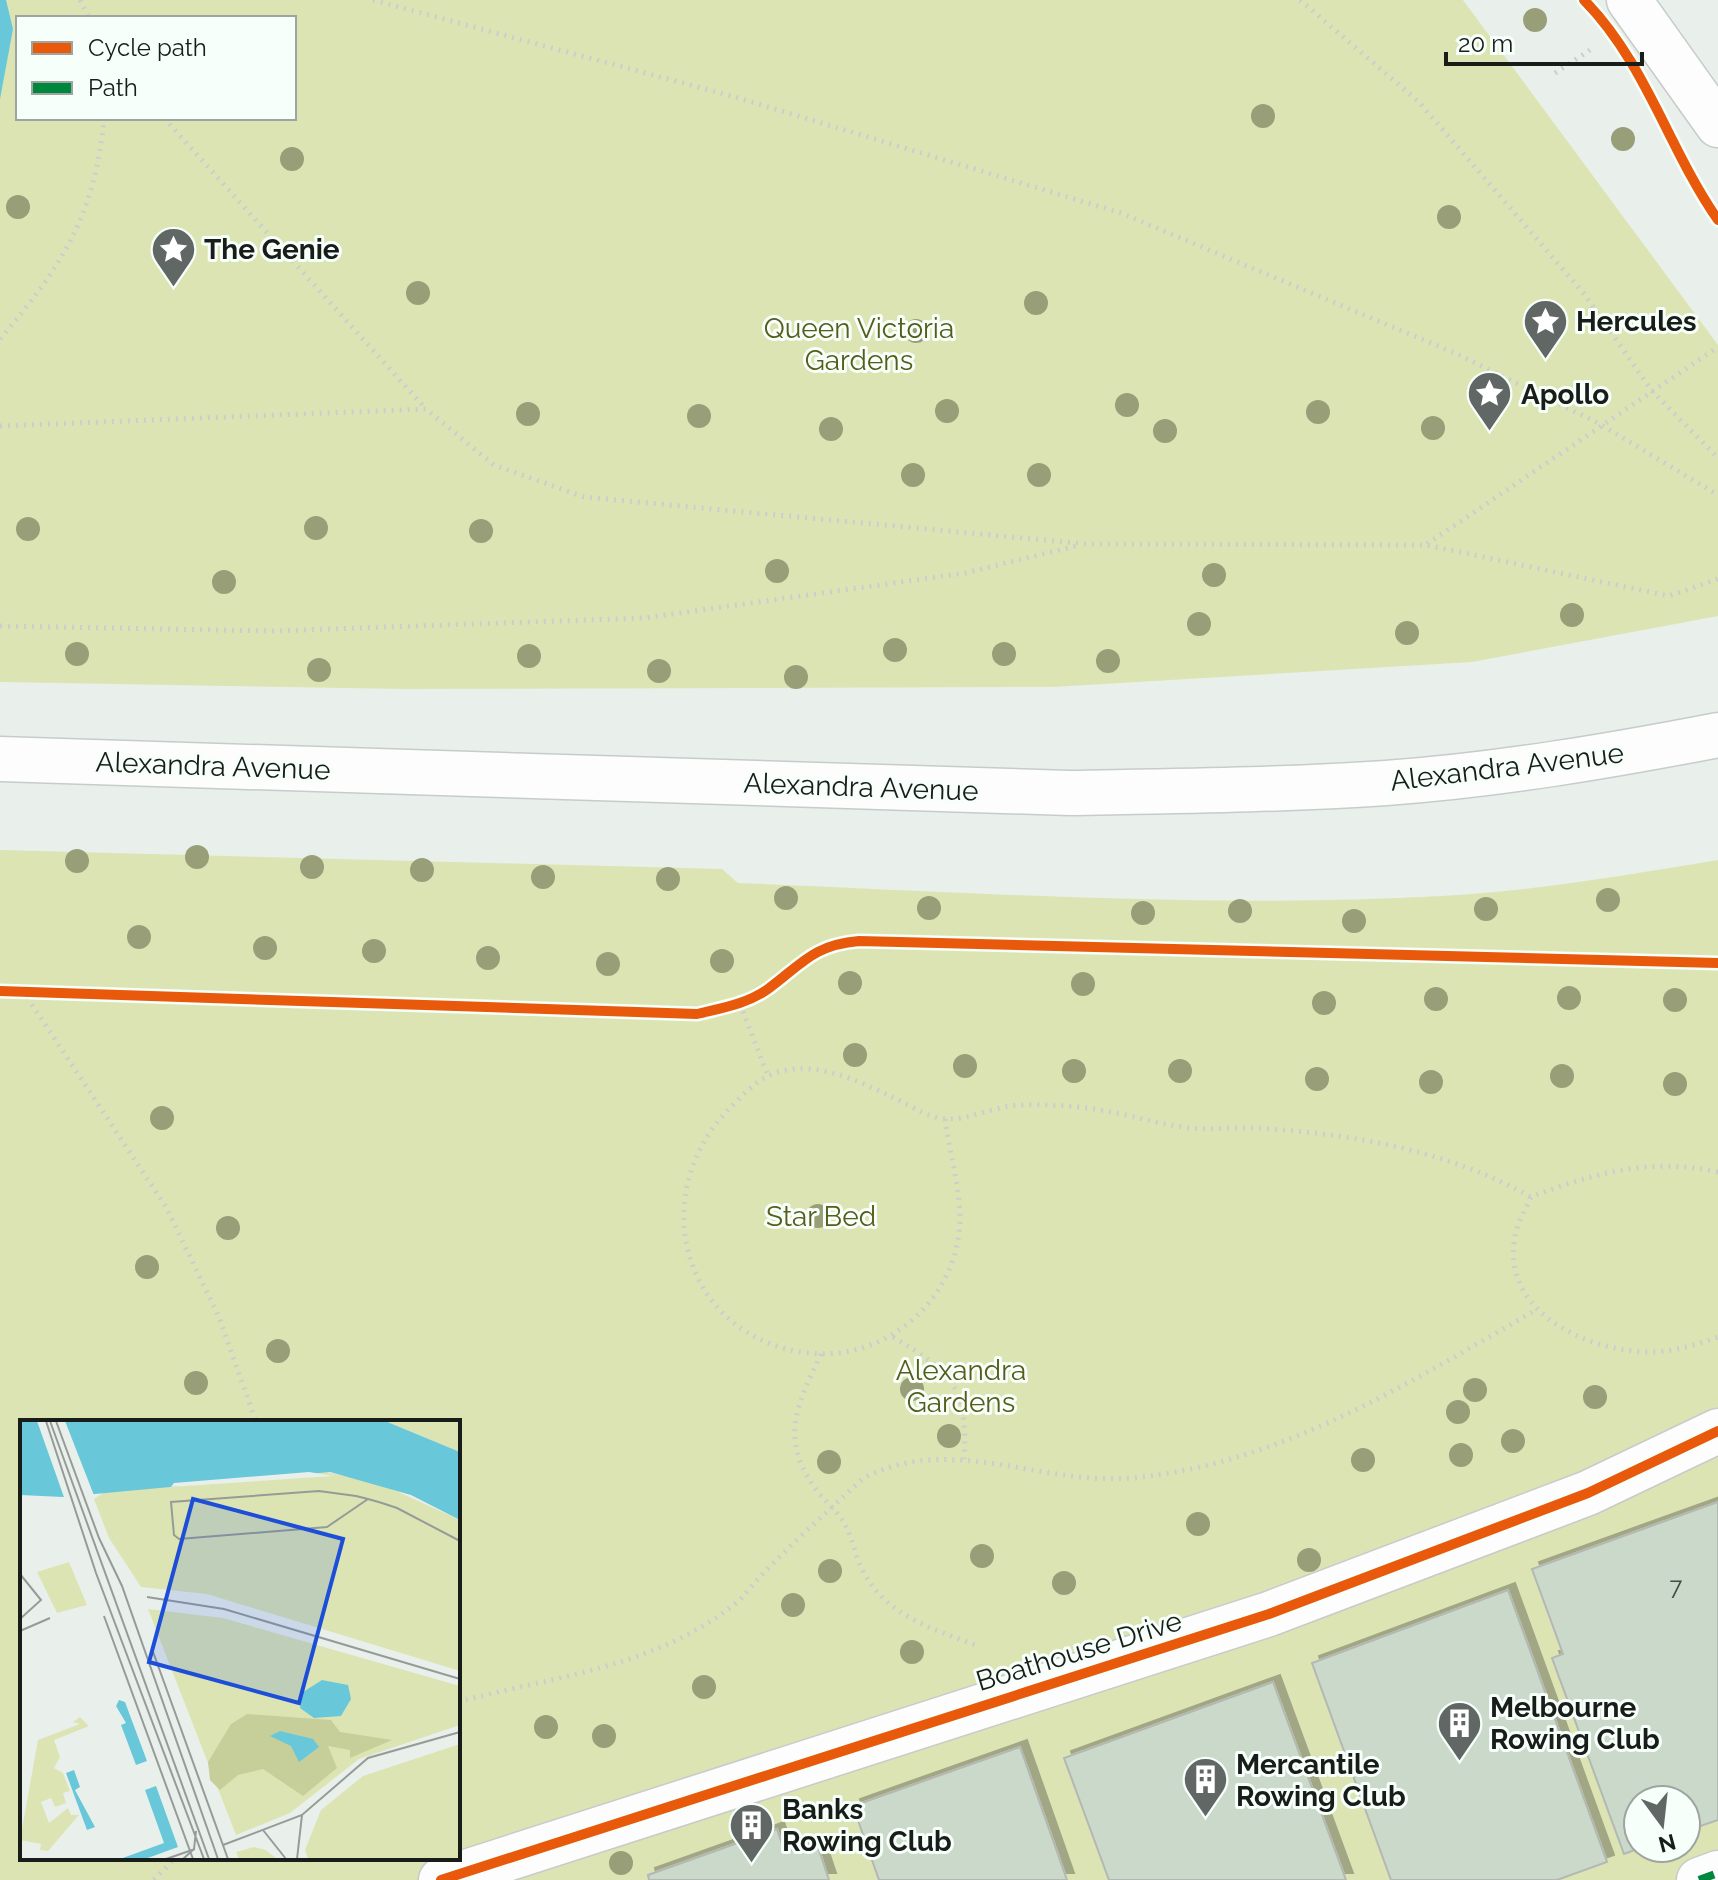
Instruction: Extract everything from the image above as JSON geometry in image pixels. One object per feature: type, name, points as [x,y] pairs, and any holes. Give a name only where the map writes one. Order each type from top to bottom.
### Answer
[{"type":"main road","points":[[1629,0],[1718,125]]},
{"type":"main road","name":"Alexandra Avenue","points":[[0,759],[881,789],[1128,792],[1388,783],[1500,771],[1718,735]]},
{"type":"main road","name":"Boathouse Drive","points":[[441,1880],[1269,1614],[1588,1493],[1718,1431]]},
{"type":"main road","points":[[1699,1880],[1718,1873]]},
{"type":"path","points":[[373,0],[735,97],[1121,213],[1457,354],[1600,424],[1718,495]]},
{"type":"path","points":[[1300,0],[1419,102],[1585,295],[1651,390],[1718,458]]},
{"type":"path","points":[[1555,73],[1590,50]]},
{"type":"path","points":[[0,339],[35,297],[73,241],[91,197],[104,120]]},
{"type":"path","points":[[166,120],[426,409],[494,465],[584,497],[1087,544],[1426,545],[1669,596],[1718,579]]},
{"type":"path","points":[[1426,545],[1600,424],[1718,347]]},
{"type":"path","points":[[0,426],[426,409]]},
{"type":"path","points":[[0,626],[272,631],[644,618],[965,573],[1087,544]]},
{"type":"path","points":[[17,991],[39,992]]},
{"type":"path","points":[[17,991],[166,1207],[219,1317],[255,1420]]},
{"type":"path","points":[[726,1007],[754,996]]},
{"type":"path","points":[[740,1004],[768,1076]]},
{"type":"path","points":[[945,1119],[960,1216],[957,1248],[946,1278],[927,1306],[893,1337],[843,1353],[788,1351],[730,1320],[706,1293],[689,1262],[682,1221],[684,1191],[695,1158],[711,1128],[768,1076],[797,1070],[828,1071],[945,1119],[1015,1105],[1070,1106],[1192,1128],[1255,1128],[1324,1134],[1453,1160],[1493,1175],[1531,1197]]},
{"type":"path","points":[[1718,1172],[1684,1165],[1632,1166],[1588,1176],[1531,1197],[1514,1237],[1516,1269],[1523,1291],[1536,1310],[1583,1337],[1617,1348],[1650,1352],[1682,1349],[1718,1337]]},
{"type":"path","points":[[460,1702],[596,1670],[670,1646],[737,1602],[867,1475],[927,1458],[964,1459],[1081,1477],[1130,1478],[1199,1468],[1267,1449],[1380,1400],[1536,1310]]},
{"type":"path","points":[[893,1337],[947,1373],[957,1390],[966,1434],[964,1459]]},
{"type":"path","points":[[821,1354],[798,1405],[795,1447],[802,1467],[844,1523],[862,1570],[877,1593],[895,1611]]},
{"type":"path","points":[[154,1880],[173,1860]]},
{"type":"green space","name":"Queen Victoria Gardens","points":[[0,0],[1463,0],[1718,345],[1718,616],[1472,662],[1053,687],[404,689],[0,682]]},
{"type":"green space","name":"Alexandra Gardens","points":[[0,850],[722,869],[738,883],[1090,898],[1265,901],[1476,894],[1580,882],[1718,860],[1718,1880],[0,1880]]},
{"type":"water","points":[[0,0],[6,0],[13,29],[0,99]]},
{"type":"building","points":[[1718,1502],[1718,1820],[1702,1826],[1702,1784],[1622,1784],[1622,1849],[1552,1658],[1563,1654],[1532,1569]]},
{"type":"building","name":"Melbourne Rowing Club","points":[[1508,1590],[1607,1862],[1557,1880],[1391,1880],[1312,1663]]},
{"type":"building","name":"Mercantile Rowing Club","points":[[1273,1682],[1346,1880],[1109,1880],[1064,1758]]},
{"type":"building","points":[[1020,1747],[1067,1880],[879,1880],[853,1806]]},
{"type":"building","name":"Banks Rowing Club","points":[[777,1829],[785,1853],[816,1841],[829,1880],[649,1880],[648,1875]]},
{"type":"marked path","points":[[1699,1880],[1718,1873]]},
{"type":"cycle path","points":[[1584,0],[1624,51],[1718,220]]},
{"type":"cycle path","points":[[0,991],[697,1014],[751,998],[819,951],[859,941],[1718,963]]},
{"type":"cycle path","points":[[441,1880],[1269,1614],[1588,1493],[1718,1431]]},
{"type":"place","name":"The Genie","points":[[173,288]]},
{"type":"place","name":"Hercules","points":[[1545,360]]},
{"type":"place","name":"Apollo","points":[[1490,433]]},
{"type":"place","name":"Melbourne Rowing Club","points":[[1459,1762]]},
{"type":"place","name":"Mercantile Rowing Club","points":[[1205,1819]]},
{"type":"place","name":"Banks Rowing Club","points":[[751,1864]]},
{"type":"park label","name":"Star Bed","points":[[821,1216]]}]
